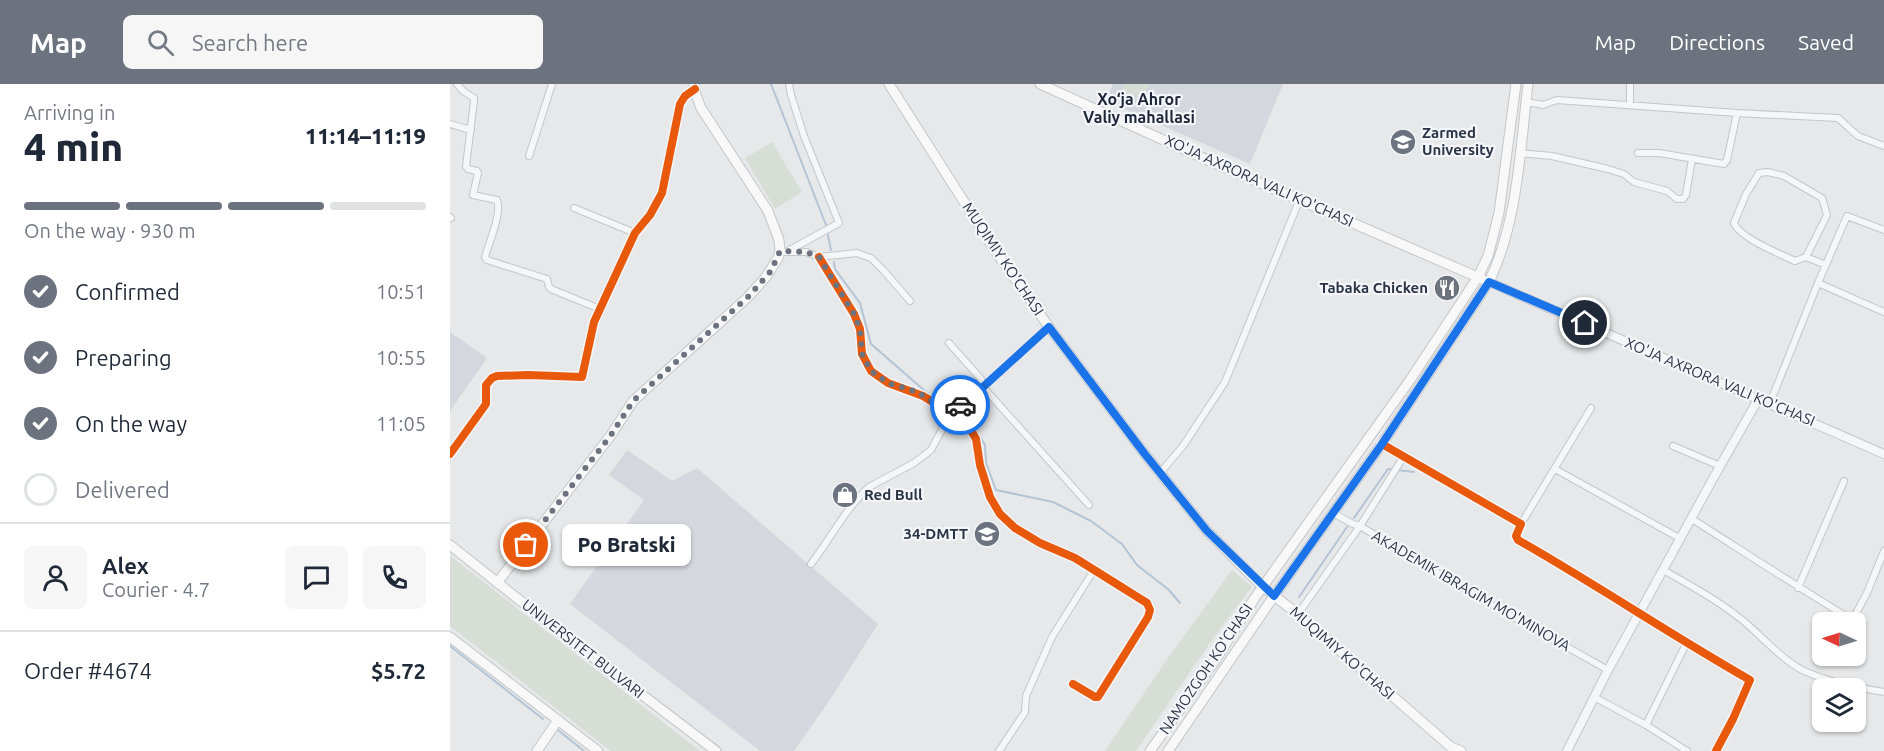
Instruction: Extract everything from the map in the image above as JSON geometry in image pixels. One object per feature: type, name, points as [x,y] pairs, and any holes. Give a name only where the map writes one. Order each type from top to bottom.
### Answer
[{"type":"main road","name":"MUQIMIY KO'CHASI","points":[[889,84],[996,252],[1049,327],[1207,531],[1263,587],[1298,614],[1451,747],[1461,751]]},
{"type":"main road","name":"XO'JA AXRORA VALI KO'CHASI","points":[[1040,84],[1489,282]]},
{"type":"main road","name":"NAMOZGOH KO'CHASI","points":[[1150,751],[1410,380],[1478,278],[1488,256],[1499,213],[1516,84]]},
{"type":"main road","name":"NAMOZGOH KO'CHASI","points":[[1168,751],[1382,444],[1489,282],[1499,260],[1512,215],[1528,84]]},
{"type":"main road","points":[[497,583],[611,435],[633,401],[748,297],[771,271],[783,251],[768,211],[701,108],[694,87]]},
{"type":"main road","name":"UNIVERSITET BULVARI","points":[[450,545],[716,751]]},
{"type":"main road","points":[[450,637],[598,751]]},
{"type":"main road","points":[[537,751],[558,720]]},
{"type":"main road","points":[[1172,720],[1183,730]]},
{"type":"street","points":[[457,84],[474,98],[466,166],[478,173],[474,195],[498,202],[498,214],[486,260],[547,279],[551,289],[600,309]]},
{"type":"street","points":[[529,156],[552,84]]},
{"type":"street","points":[[783,251],[839,223],[804,136],[789,84]]},
{"type":"street","points":[[1629,104],[1630,84]]},
{"type":"street","points":[[450,454],[486,404],[486,386],[492,378],[528,375],[582,377],[594,322],[635,233],[650,215],[662,193],[680,104],[694,87]]},
{"type":"street","points":[[1526,102],[1543,105],[1557,100],[1838,118],[1858,136],[1884,146]]},
{"type":"street","points":[[1638,153],[1659,153],[1724,164],[1727,160],[1737,113]]},
{"type":"street","points":[[450,124],[471,130]]},
{"type":"street","points":[[1520,153],[1552,156],[1608,169],[1623,174],[1634,182],[1667,191],[1677,199],[1683,199],[1686,195],[1692,159]]},
{"type":"street","points":[[1806,257],[1827,215],[1822,198],[1784,176],[1768,172],[1759,174],[1746,194],[1734,223],[1736,228],[1746,236],[1795,261],[1806,257],[1826,265]]},
{"type":"street","points":[[1160,473],[1183,446],[1225,382],[1297,206],[1302,200]]},
{"type":"street","points":[[574,208],[635,233]]},
{"type":"street","points":[[1567,751],[1639,612],[1759,398],[1770,403],[1847,216],[1884,230]]},
{"type":"street","points":[[783,251],[806,252],[819,257],[857,253],[872,258],[910,302]]},
{"type":"street","points":[[819,257],[854,314],[860,329],[862,354],[871,371],[888,383],[917,392],[951,413],[972,432],[976,439],[980,465],[990,497],[1000,514],[1015,528],[1040,543],[1075,558],[1147,603],[1150,610],[1135,639],[1098,697],[1073,684]]},
{"type":"street","name":"XO'JA AXRORA VALI KO'CHASI","points":[[1489,282],[1884,454]]},
{"type":"street","points":[[1818,283],[1884,312]]},
{"type":"street","points":[[811,564],[828,542],[849,507],[869,487],[914,463],[931,450],[951,413],[1049,327]]},
{"type":"street","points":[[949,343],[981,379],[983,387],[1089,504]]},
{"type":"street","points":[[1591,408],[1516,533],[1518,540],[1639,612],[1686,644],[1750,680],[1716,751]]},
{"type":"street","points":[[1382,444],[1521,524]]},
{"type":"street","points":[[1673,446],[1720,466]]},
{"type":"street","points":[[1298,614],[1354,524],[1394,475],[1404,456]]},
{"type":"street","points":[[1555,469],[1681,538]]},
{"type":"street","points":[[1798,588],[1844,481]]},
{"type":"street","name":"AKADEMIK IBRAGIM MO'MINOVA","points":[[1333,513],[1608,670]]},
{"type":"street","points":[[1692,519],[1798,588],[1849,618],[1852,618],[1867,593],[1884,551]]},
{"type":"street","points":[[999,751],[1025,712],[1026,696],[1052,637],[1094,570]]},
{"type":"street","points":[[1663,570],[1741,619],[1761,638],[1807,673],[1884,692]]},
{"type":"street","points":[[1646,725],[1686,644]]},
{"type":"street","points":[[1594,697],[1646,725],[1687,751]]},
{"type":"shaded area","points":[[1113,84],[1283,84],[1250,164],[1106,101]]},
{"type":"shaded area","points":[[1124,84],[1149,84],[1142,99],[1121,90]]},
{"type":"shaded area","points":[[772,142],[802,192],[775,209],[745,158]]},
{"type":"shaded area","points":[[450,332],[487,358],[450,411]]},
{"type":"shaded area","points":[[627,450],[672,481],[697,468],[878,624],[794,751],[760,751],[570,604],[644,500],[609,475]]},
{"type":"shaded area","points":[[450,556],[700,751],[611,751],[450,626]]},
{"type":"shaded area","points":[[1232,570],[1252,587],[1214,637],[1136,751],[1105,751],[1170,655]]},
{"type":"waterway","points":[[771,84],[826,225]]},
{"type":"waterway","points":[[828,235],[831,250]]},
{"type":"waterway","points":[[834,262],[835,269],[860,303],[871,344],[925,391],[950,409]]},
{"type":"waterway","points":[[959,415],[979,435],[985,445],[986,463],[996,490],[1053,502],[1091,521],[1122,544],[1137,565],[1169,590],[1180,603]]},
{"type":"waterway","points":[[1354,518],[1388,469],[1414,472]]},
{"type":"waterway","points":[[1299,597],[1347,527]]},
{"type":"waterway","points":[[450,646],[543,719]]},
{"type":"waterway","points":[[558,730],[584,751]]},
{"type":"cycle path","points":[[450,454],[486,404],[486,385],[492,378],[528,375],[582,377],[594,322],[635,233],[650,215],[662,193],[680,104],[685,96],[695,89]]},
{"type":"cycle path","points":[[819,257],[854,314],[860,329],[862,354],[871,371],[888,383],[923,396],[951,413],[972,432],[976,439],[980,465],[990,497],[1000,514],[1015,528],[1040,543],[1075,558],[1147,603],[1150,610],[1148,617],[1098,697],[1073,684]]},
{"type":"cycle path","points":[[1382,444],[1521,524],[1516,536],[1518,540],[1750,680],[1716,751]]},
{"type":"way so far","points":[[526,545],[611,435],[633,401],[748,297],[771,271],[780,251],[806,252],[819,257],[854,314],[860,329],[862,354],[871,371],[878,377],[888,383],[917,392],[951,413],[960,405]]},
{"type":"place","name":"Zarmed University","points":[[1403,142]]},
{"type":"place","name":"Tabaka Chicken","points":[[1447,288]]},
{"type":"place","name":"Red Bull","points":[[845,495]]},
{"type":"place","name":"34-DMTT","points":[[987,534]]},
{"type":"place","name":"Po Bratski","points":[[526,545]]},
{"type":"district","name":"Xo‘ja Ahror Valiy mahallasi","points":[[1139,108]]},
{"type":"route","points":[[960,405],[1049,327],[1144,453],[1207,531],[1274,596],[1382,444],[1489,282],[1585,323]]}]
